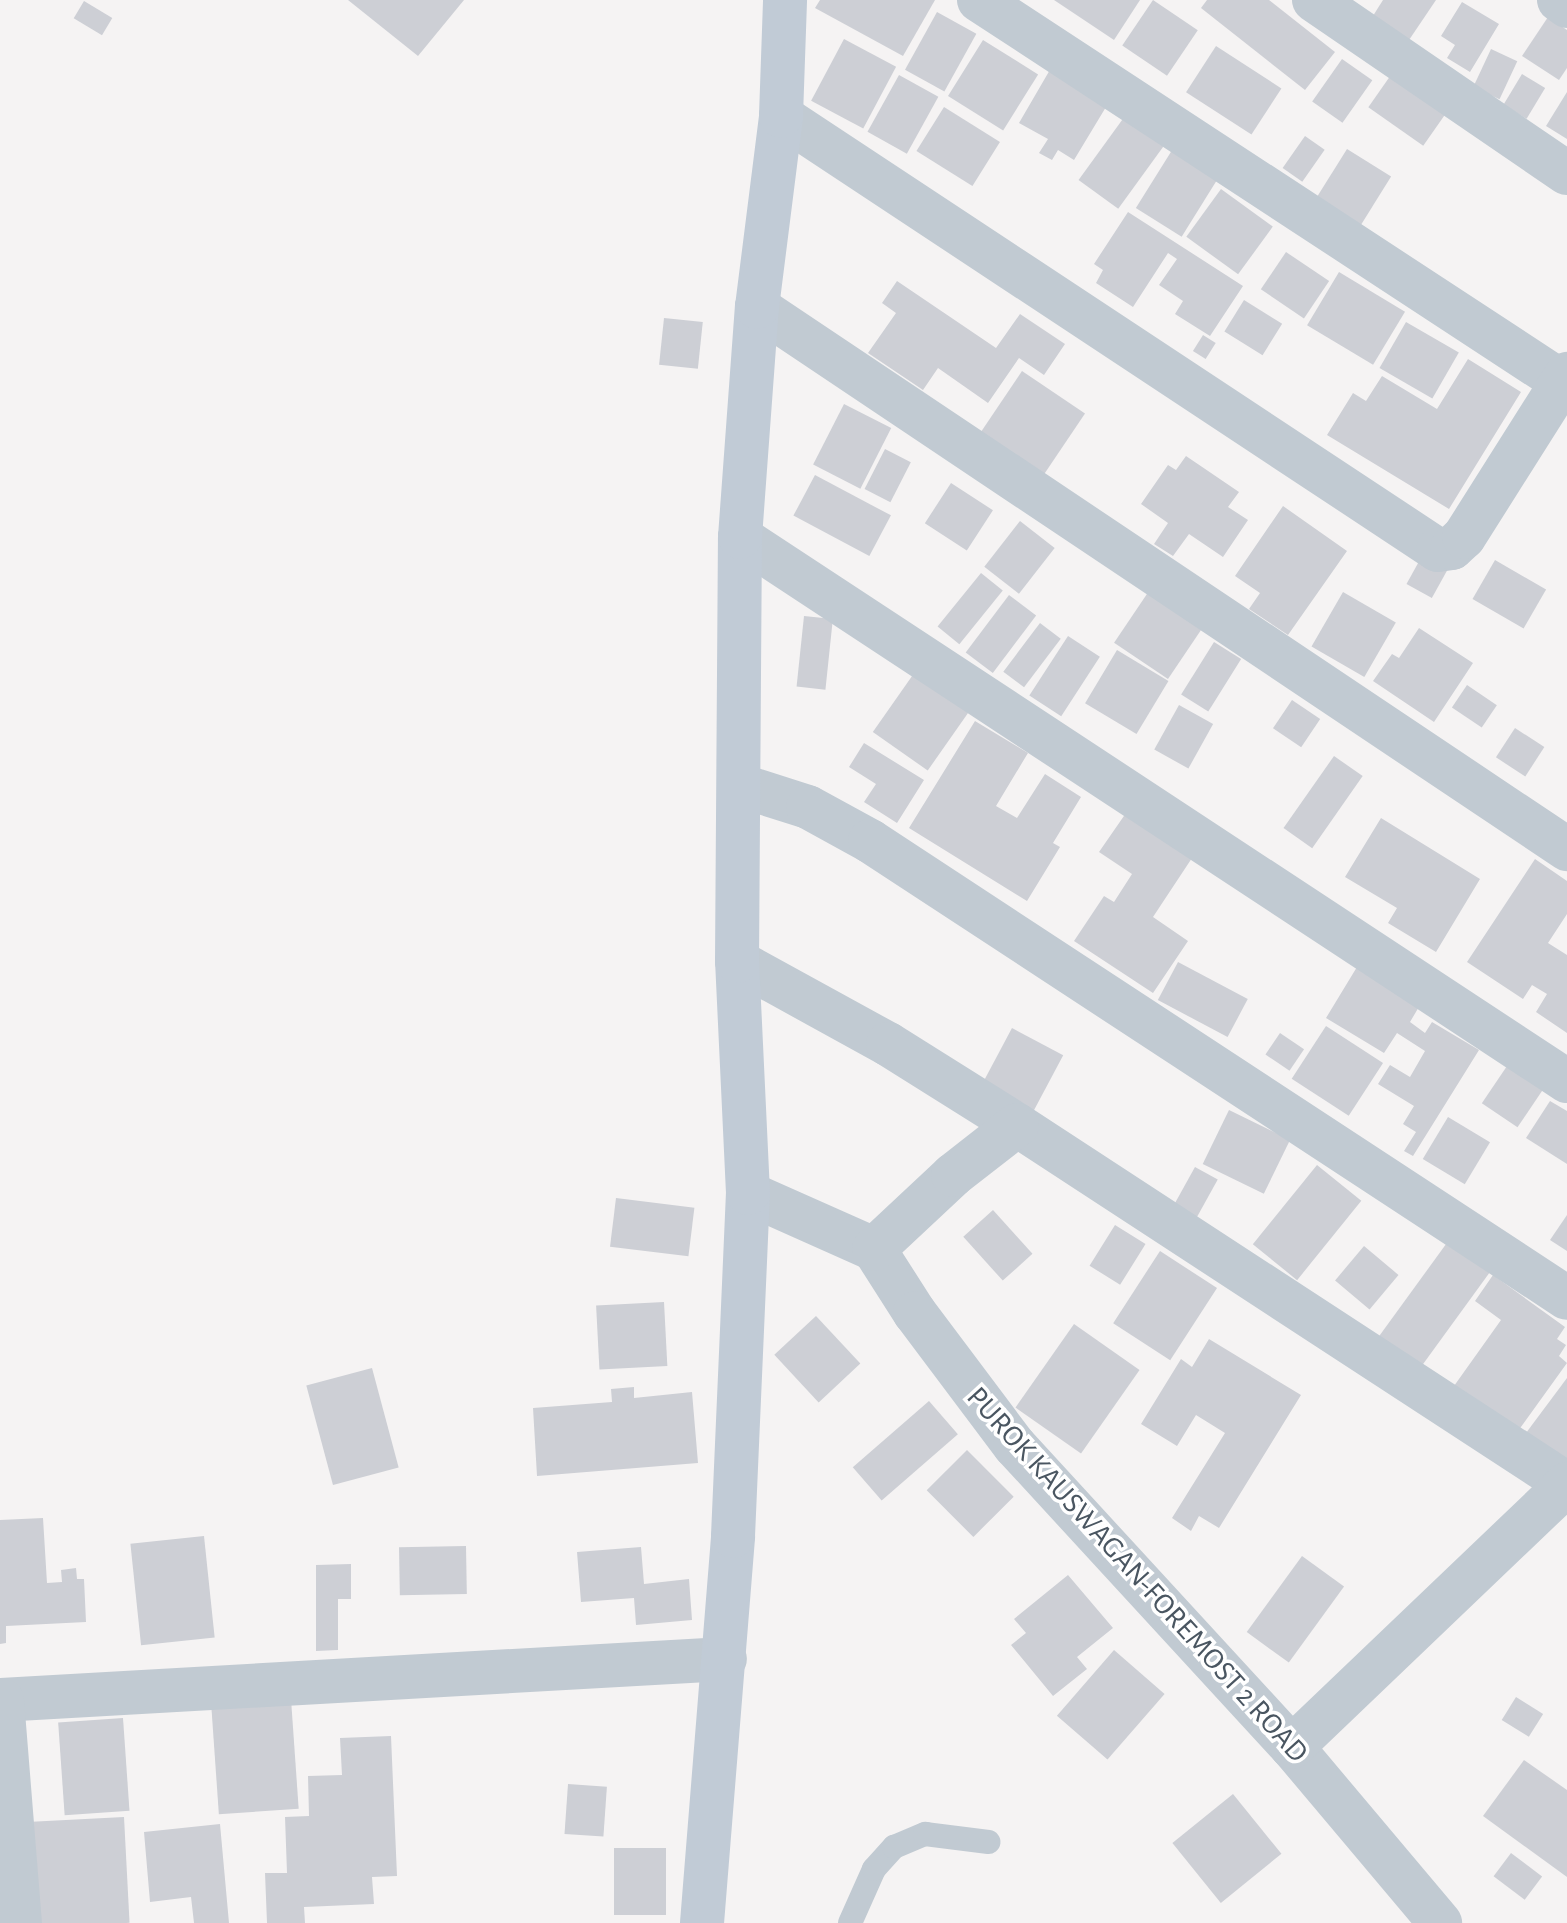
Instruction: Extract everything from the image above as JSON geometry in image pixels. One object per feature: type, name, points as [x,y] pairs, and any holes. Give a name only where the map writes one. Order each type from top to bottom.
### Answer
[{"type":"main road","points":[[702,1923],[725,1659],[748,1193],[737,961],[740,537],[757,307],[781,116],[785,0]]},
{"type":"street","points":[[781,116],[1438,550],[1452,548],[1464,537],[1565,378],[979,0]]},
{"type":"street","points":[[1314,0],[1567,173]]},
{"type":"street","points":[[1559,0],[1567,6]]},
{"type":"street","points":[[757,307],[1567,849]]},
{"type":"street","points":[[740,537],[1567,1081]]},
{"type":"street","points":[[739,785],[808,807],[870,841],[1567,1298]]},
{"type":"street","points":[[737,961],[888,1044],[1017,1125],[1567,1484],[1292,1747]]},
{"type":"street","points":[[748,1193],[874,1249],[953,1175],[1017,1125]]},
{"type":"street","name":"PUROK KAUSWAGAN-FOREMOST 2 ROAD","points":[[874,1249],[915,1313],[1015,1446],[1292,1747],[1440,1923]]},
{"type":"street","points":[[20,1923],[1,1700],[725,1659]]},
{"type":"lane","points":[[850,1923],[874,1869],[894,1847],[925,1834],[988,1842]]},
{"type":"building","points":[[348,0],[464,0],[418,56]]},
{"type":"building","points":[[820,0],[935,0],[903,56],[815,8]]},
{"type":"building","points":[[1054,0],[1140,0],[1114,40]]},
{"type":"building","points":[[1153,0],[1198,30],[1167,76],[1122,46]]},
{"type":"building","points":[[1207,0],[1269,0],[1335,52],[1305,90],[1201,8]]},
{"type":"building","points":[[1383,0],[1436,0],[1407,43],[1371,19]]},
{"type":"building","points":[[84,1],[112,18],[102,35],[74,18]]},
{"type":"building","points":[[1462,2],[1499,24],[1470,72],[1447,58],[1455,45],[1441,36]]},
{"type":"building","points":[[937,12],[976,34],[944,92],[905,70]]},
{"type":"building","points":[[1548,17],[1567,30],[1567,68],[1559,80],[1522,56]]},
{"type":"building","points":[[844,39],[896,67],[863,129],[811,101]]},
{"type":"building","points":[[983,40],[1038,74],[1003,130],[948,96]]},
{"type":"building","points":[[1216,46],[1281,88],[1251,135],[1186,92]]},
{"type":"building","points":[[1491,49],[1517,61],[1500,99],[1473,87]]},
{"type":"building","points":[[1342,59],[1372,80],[1342,123],[1312,102]]},
{"type":"building","points":[[1051,68],[1109,102],[1074,160],[1058,150],[1052,160],[1039,153],[1048,139],[1019,123]]},
{"type":"building","points":[[1393,72],[1448,110],[1423,146],[1368,107]]},
{"type":"building","points":[[1522,74],[1545,88],[1527,119],[1503,105]]},
{"type":"building","points":[[899,75],[938,97],[907,154],[867,132]]},
{"type":"building","points":[[1567,92],[1567,139],[1546,126]]},
{"type":"building","points":[[944,107],[1000,142],[972,186],[916,151]]},
{"type":"building","points":[[1125,116],[1165,145],[1118,209],[1079,180]]},
{"type":"building","points":[[1305,136],[1325,150],[1302,182],[1283,168]]},
{"type":"building","points":[[1174,147],[1220,176],[1182,237],[1136,208]]},
{"type":"building","points":[[1347,149],[1391,177],[1361,225],[1317,197]]},
{"type":"building","points":[[1221,189],[1273,227],[1238,274],[1186,237]]},
{"type":"building","points":[[1128,212],[1243,286],[1210,336],[1175,314],[1183,301],[1159,285],[1177,259],[1168,253],[1133,307],[1096,283],[1103,270],[1094,264]]},
{"type":"building","points":[[1286,252],[1329,281],[1304,318],[1261,289]]},
{"type":"building","points":[[1339,272],[1405,312],[1373,365],[1307,325]]},
{"type":"building","points":[[897,281],[996,348],[1020,314],[1065,344],[1044,375],[1019,358],[988,403],[938,368],[923,390],[868,353],[896,313],[882,303]]},
{"type":"building","points":[[1244,300],[1282,324],[1263,355],[1224,331]]},
{"type":"building","points":[[664,318],[703,322],[698,369],[659,365]]},
{"type":"building","points":[[1406,322],[1459,352],[1432,398],[1380,368]]},
{"type":"building","points":[[1203,335],[1216,343],[1206,359],[1193,351]]},
{"type":"building","points":[[1468,359],[1521,392],[1449,509],[1327,435],[1353,393],[1366,401],[1382,376],[1437,409]]},
{"type":"building","points":[[1022,371],[1085,413],[1041,478],[978,436]]},
{"type":"building","points":[[844,404],[891,428],[860,489],[813,465]]},
{"type":"building","points":[[885,449],[911,462],[890,502],[865,489]]},
{"type":"building","points":[[1186,456],[1239,492],[1228,507],[1248,520],[1223,557],[1189,534],[1173,556],[1154,544],[1168,523],[1141,504],[1168,465],[1176,470]]},
{"type":"building","points":[[815,475],[891,515],[869,556],[793,516]]},
{"type":"building","points":[[951,483],[993,510],[967,550],[925,523]]},
{"type":"building","points":[[1283,506],[1347,551],[1288,635],[1249,609],[1260,593],[1235,576]]},
{"type":"building","points":[[1020,521],[1055,548],[1019,594],[984,567]]},
{"type":"building","points":[[1422,556],[1447,570],[1432,598],[1406,584]]},
{"type":"building","points":[[1495,560],[1546,590],[1524,628],[1472,599]]},
{"type":"building","points":[[981,573],[1003,591],[959,644],[938,627]]},
{"type":"building","points":[[1151,588],[1205,624],[1168,679],[1114,643]]},
{"type":"building","points":[[1343,592],[1396,622],[1364,677],[1312,647]]},
{"type":"building","points":[[1009,595],[1036,615],[993,673],[966,653]]},
{"type":"building","points":[[804,616],[833,619],[825,690],[797,687]]},
{"type":"building","points":[[1040,623],[1061,639],[1024,687],[1003,672]]},
{"type":"building","points":[[1419,628],[1473,663],[1434,722],[1373,681],[1392,654],[1399,658]]},
{"type":"building","points":[[1068,636],[1100,657],[1061,716],[1029,696]]},
{"type":"building","points":[[1214,642],[1241,659],[1208,712],[1181,695]]},
{"type":"building","points":[[1117,650],[1168,681],[1136,734],[1085,703]]},
{"type":"building","points":[[917,669],[972,707],[928,771],[873,732]]},
{"type":"building","points":[[1467,685],[1497,705],[1482,728],[1452,707]]},
{"type":"building","points":[[1292,700],[1320,719],[1301,747],[1273,728]]},
{"type":"building","points":[[1179,705],[1213,724],[1188,769],[1154,750]]},
{"type":"building","points":[[975,721],[1028,753],[996,806],[1017,818],[1045,774],[1081,797],[1053,843],[1060,847],[1027,901],[909,828]]},
{"type":"building","points":[[1515,728],[1544,747],[1525,776],[1496,757]]},
{"type":"building","points":[[864,743],[924,780],[897,823],[864,802],[876,784],[849,767]]},
{"type":"building","points":[[1334,756],[1363,776],[1312,848],[1284,828]]},
{"type":"building","points":[[1126,813],[1192,858],[1153,917],[1188,941],[1153,993],[1074,941],[1104,896],[1114,902],[1132,874],[1099,852]]},
{"type":"building","points":[[1381,818],[1480,879],[1436,952],[1388,923],[1397,908],[1345,877]]},
{"type":"building","points":[[1535,859],[1567,881],[1567,914],[1548,943],[1567,955],[1567,1033],[1536,1012],[1547,994],[1532,985],[1523,999],[1467,962]]},
{"type":"building","points":[[1178,962],[1248,999],[1228,1037],[1158,1000]]},
{"type":"building","points":[[1360,962],[1423,1000],[1410,1022],[1425,1033],[1432,1022],[1479,1050],[1413,1156],[1404,1151],[1416,1132],[1403,1124],[1414,1106],[1378,1084],[1390,1065],[1410,1077],[1425,1051],[1397,1033],[1384,1053],[1326,1018]]},
{"type":"building","points":[[1326,1026],[1383,1063],[1349,1116],[1292,1079]]},
{"type":"building","points":[[1012,1028],[1063,1055],[1032,1114],[981,1086]]},
{"type":"building","points":[[1280,1033],[1304,1049],[1290,1071],[1265,1055]]},
{"type":"building","points":[[1507,1066],[1543,1090],[1517,1127],[1482,1103]]},
{"type":"building","points":[[1550,1101],[1567,1111],[1567,1164],[1526,1138]]},
{"type":"building","points":[[1229,1110],[1290,1140],[1264,1194],[1203,1164]]},
{"type":"building","points":[[1448,1117],[1490,1142],[1465,1184],[1423,1159]]},
{"type":"building","points":[[1317,1165],[1361,1201],[1297,1280],[1253,1244]]},
{"type":"building","points":[[1195,1167],[1218,1180],[1194,1222],[1172,1209]]},
{"type":"building","points":[[616,1198],[694,1208],[688,1256],[610,1247]]},
{"type":"building","points":[[993,1210],[1032,1254],[1003,1281],[963,1237]]},
{"type":"building","points":[[1567,1215],[1567,1251],[1550,1240]]},
{"type":"building","points":[[1115,1225],[1146,1244],[1120,1285],[1090,1266]]},
{"type":"building","points":[[1449,1240],[1491,1271],[1421,1367],[1379,1336]]},
{"type":"building","points":[[1364,1246],[1398,1275],[1370,1309],[1335,1280]]},
{"type":"building","points":[[1160,1251],[1217,1288],[1170,1360],[1113,1323]]},
{"type":"building","points":[[1493,1275],[1565,1327],[1557,1339],[1566,1345],[1559,1356],[1567,1363],[1518,1431],[1454,1386],[1501,1320],[1475,1301]]},
{"type":"building","points":[[664,1302],[667,1366],[599,1369],[596,1306]]},
{"type":"building","points":[[816,1316],[860,1364],[819,1402],[774,1355]]},
{"type":"building","points":[[1074,1324],[1140,1370],[1081,1453],[1015,1408]]},
{"type":"building","points":[[1209,1339],[1301,1395],[1219,1528],[1199,1516],[1191,1531],[1172,1518],[1225,1433],[1196,1415],[1177,1446],[1141,1424],[1181,1359],[1192,1367]]},
{"type":"building","points":[[372,1368],[399,1467],[333,1485],[306,1386]]},
{"type":"building","points":[[1567,1378],[1567,1463],[1526,1433]]},
{"type":"building","points":[[634,1387],[634,1398],[692,1392],[698,1463],[537,1476],[533,1408],[612,1402],[611,1389]]},
{"type":"building","points":[[929,1401],[958,1434],[882,1500],[853,1467]]},
{"type":"building","points":[[967,1450],[1014,1497],[973,1537],[927,1490]]},
{"type":"building","points":[[43,1518],[47,1583],[62,1582],[61,1570],[76,1568],[77,1579],[84,1579],[86,1622],[6,1626],[6,1643],[0,1644],[0,1520]]},
{"type":"building","points":[[204,1536],[215,1637],[141,1645],[130,1544]]},
{"type":"building","points":[[466,1546],[467,1594],[400,1595],[399,1547]]},
{"type":"building","points":[[641,1547],[644,1584],[689,1579],[692,1620],[636,1625],[634,1598],[581,1602],[577,1552]]},
{"type":"building","points":[[1302,1556],[1344,1587],[1289,1663],[1247,1632]]},
{"type":"building","points":[[351,1564],[351,1599],[338,1599],[338,1650],[316,1651],[316,1565]]},
{"type":"building","points":[[1068,1575],[1113,1628],[1077,1657],[1087,1669],[1053,1696],[1011,1645],[1026,1633],[1014,1619]]},
{"type":"building","points":[[1114,1650],[1165,1694],[1107,1760],[1057,1716]]},
{"type":"building","points":[[1516,1697],[1543,1714],[1529,1737],[1502,1720]]},
{"type":"building","points":[[291,1699],[299,1809],[219,1814],[211,1705]]},
{"type":"building","points":[[123,1718],[129,1811],[65,1815],[58,1723]]},
{"type":"building","points":[[391,1736],[397,1876],[372,1877],[374,1904],[304,1907],[305,1923],[267,1923],[265,1873],[287,1873],[285,1817],[309,1816],[308,1776],[342,1775],[340,1738]]},
{"type":"building","points":[[1524,1760],[1567,1790],[1567,1877],[1483,1816]]},
{"type":"building","points":[[568,1784],[607,1787],[603,1837],[565,1834]]},
{"type":"building","points":[[1233,1794],[1281,1854],[1221,1903],[1172,1843]]},
{"type":"building","points":[[124,1817],[130,1923],[32,1923],[27,1822]]},
{"type":"building","points":[[220,1824],[229,1923],[194,1923],[191,1897],[150,1902],[144,1832]]},
{"type":"building","points":[[614,1848],[666,1848],[666,1915],[614,1915]]},
{"type":"building","points":[[1511,1853],[1542,1876],[1525,1900],[1494,1876]]}]
